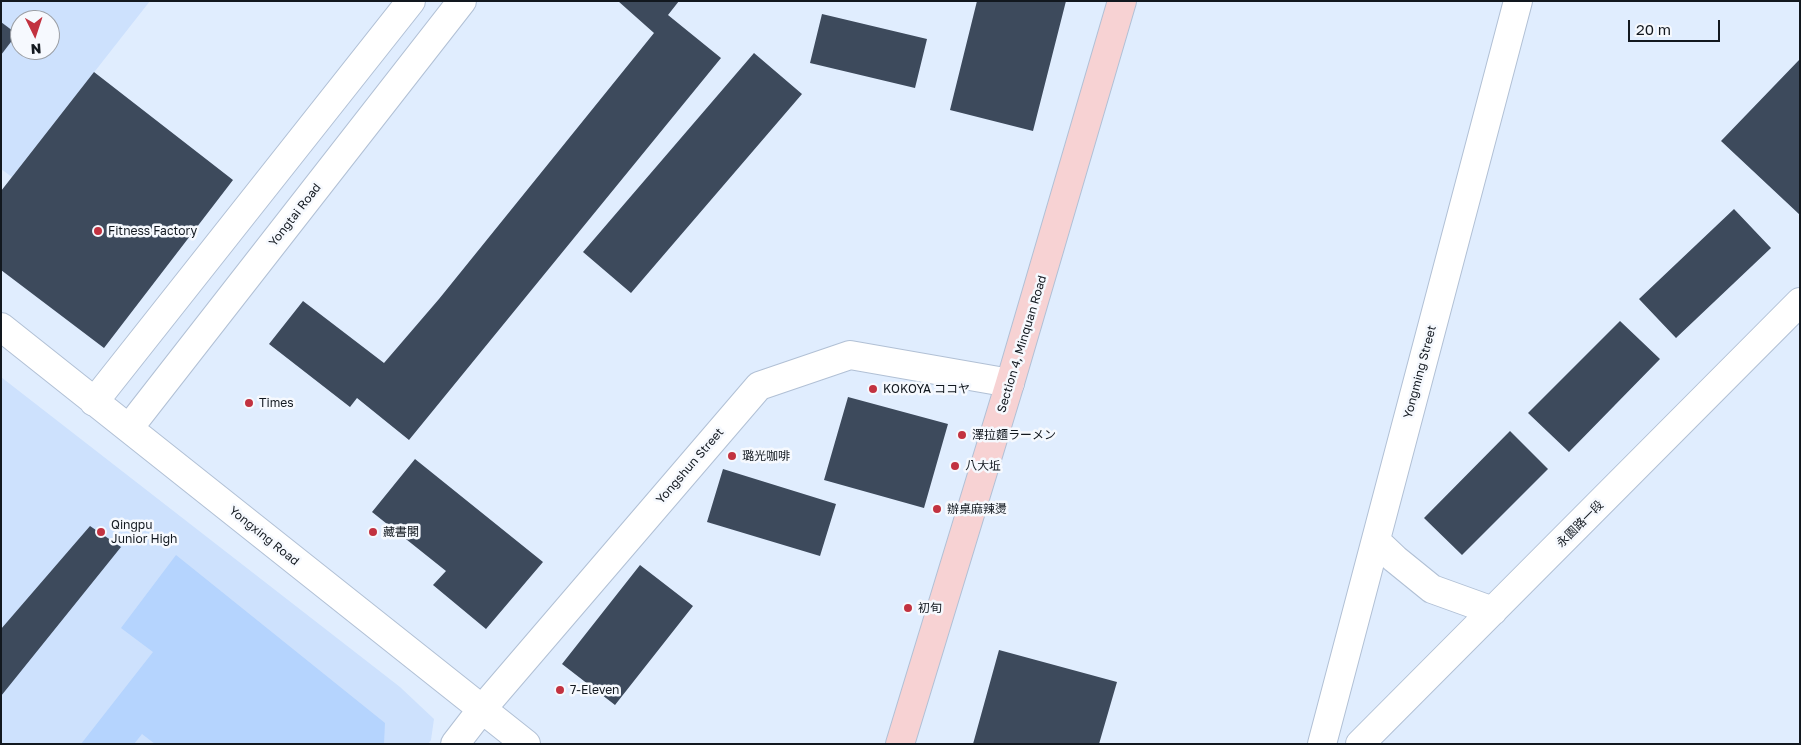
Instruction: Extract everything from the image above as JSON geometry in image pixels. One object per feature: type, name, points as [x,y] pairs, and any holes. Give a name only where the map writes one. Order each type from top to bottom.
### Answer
[{"type":"street","points":[[94,402],[411,1]]},
{"type":"street","name":"Yongtai Road","points":[[129,428],[462,1]]},
{"type":"street","name":"Section 4, Minquan Road","points":[[900,744],[1010,383],[1122,1]]},
{"type":"street","name":"Yongming Street","points":[[1322,744],[1518,1]]},
{"type":"street","name":"永園路一段","points":[[1360,744],[1800,302]]},
{"type":"street","name":"Yongxing Road","points":[[1,327],[526,744]]},
{"type":"street","name":"Yongshun Street","points":[[454,744],[759,386],[850,355],[1010,383]]},
{"type":"street","points":[[1376,540],[1395,559],[1432,589],[1493,612]]},
{"type":"shaded area","points":[[1,1],[150,1],[12,177],[1,169]]},
{"type":"shaded area","name":"Qingpu Junior High","points":[[1,377],[400,687],[434,719],[431,740],[428,744],[1,744]]},
{"type":"shaded area","points":[[176,555],[385,723],[384,744],[155,744],[142,734],[134,744],[81,744],[153,652],[121,628]]},
{"type":"building","points":[[618,1],[679,1],[668,15],[721,58],[409,440],[357,398],[350,407],[269,344],[303,301],[384,363],[439,299],[654,33]]},
{"type":"building","points":[[977,1],[1066,1],[1033,131],[950,110]]},
{"type":"building","points":[[822,14],[927,39],[915,88],[810,63]]},
{"type":"building","points":[[1,22],[10,29],[10,43],[1,55]]},
{"type":"building","points":[[754,53],[802,94],[631,293],[583,252]]},
{"type":"building","points":[[1800,59],[1800,215],[1721,141]]},
{"type":"building","name":"Fitness Factory","points":[[94,72],[233,180],[104,348],[1,270],[1,191]]},
{"type":"building","points":[[1734,209],[1771,248],[1676,338],[1639,299]]},
{"type":"building","points":[[1620,321],[1660,359],[1569,452],[1528,413]]},
{"type":"building","points":[[848,397],[948,424],[924,508],[824,480]]},
{"type":"building","points":[[1510,431],[1548,469],[1462,555],[1424,518]]},
{"type":"building","points":[[415,459],[543,562],[486,629],[433,585],[446,571],[372,512]]},
{"type":"building","points":[[723,469],[836,504],[820,556],[707,522]]},
{"type":"building","points":[[90,526],[121,547],[1,696],[1,629]]},
{"type":"building","points":[[640,565],[693,606],[615,705],[562,664]]},
{"type":"building","points":[[999,650],[1117,682],[1099,744],[973,744]]},
{"type":"place","name":"Fitness Factory","points":[[98,231]]},
{"type":"place","name":"KOKOYA ココヤ","points":[[873,389]]},
{"type":"place","name":"Times","points":[[249,403]]},
{"type":"place","name":"澤拉麵ラーメン","points":[[962,435]]},
{"type":"place","name":"璐光咖啡","points":[[732,456]]},
{"type":"place","name":"八大坵","points":[[955,466]]},
{"type":"place","name":"辦桌麻辣燙","points":[[937,509]]},
{"type":"place","name":"Qingpu Junior High","points":[[101,532]]},
{"type":"place","name":"藏書閣","points":[[373,532]]},
{"type":"place","name":"初旬","points":[[908,608]]},
{"type":"place","name":"7-Eleven","points":[[560,690]]}]
